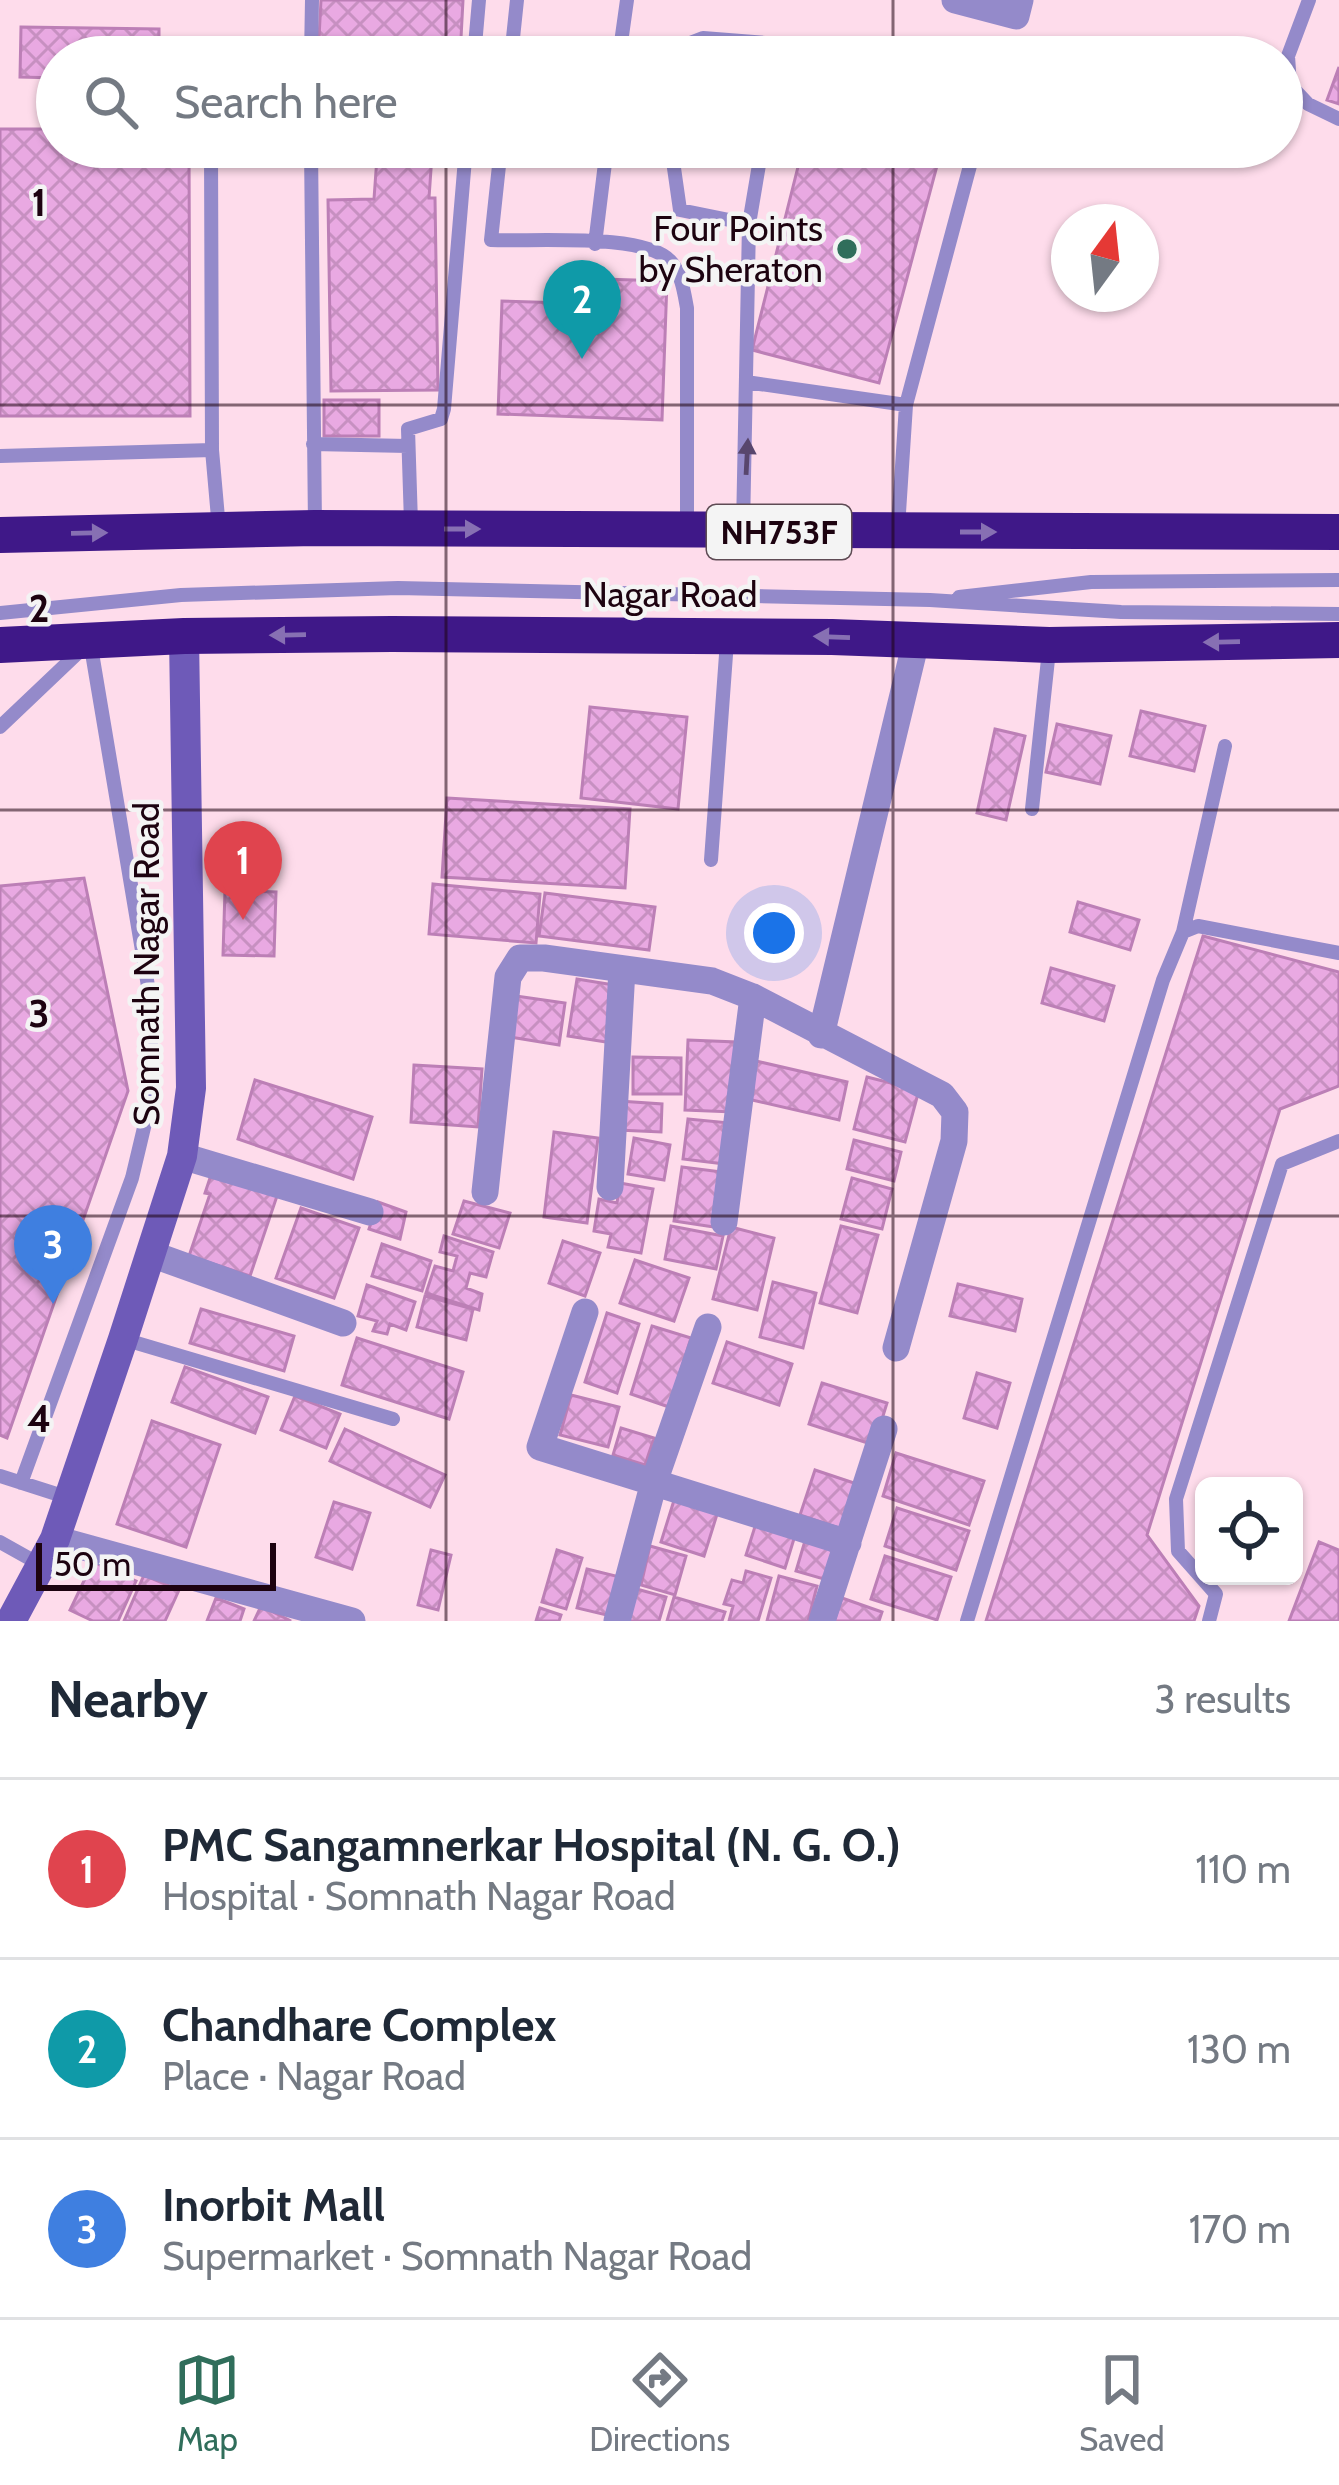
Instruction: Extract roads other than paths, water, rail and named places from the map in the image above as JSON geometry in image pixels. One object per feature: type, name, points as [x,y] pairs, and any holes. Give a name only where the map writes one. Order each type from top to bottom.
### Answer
[{"type":"highway","name":"Nagar Road","points":[[0,535],[315,528],[1339,532]]},
{"type":"highway","name":"Nagar Road","points":[[0,646],[184,636],[727,636],[1049,644],[1339,640]]},
{"type":"street","points":[[955,0],[1016,16],[1020,0]]},
{"type":"street","name":"Somnath Nagar Road","points":[[11,1621],[48,1552],[69,1498],[182,1156],[191,1088],[184,636]]},
{"type":"street","points":[[821,1035],[916,640]]},
{"type":"street","points":[[485,1192],[508,977],[520,958],[712,981],[753,997],[942,1095],[955,1112],[954,1141],[896,1348]]},
{"type":"street","points":[[610,1187],[622,969]]},
{"type":"street","points":[[724,1222],[753,997]]},
{"type":"street","points":[[182,1156],[370,1212]]},
{"type":"street","points":[[151,1254],[343,1323]]},
{"type":"street","points":[[585,1312],[540,1447],[848,1543]]},
{"type":"street","points":[[617,1621],[653,1482],[708,1327]]},
{"type":"street","points":[[822,1621],[884,1429]]},
{"type":"street","points":[[48,1552],[340,1619]]},
{"type":"lane","points":[[311,36],[312,0]]},
{"type":"lane","points":[[475,36],[478,0]]},
{"type":"lane","points":[[513,36],[517,0]]},
{"type":"lane","points":[[622,36],[627,0]]},
{"type":"lane","points":[[1296,36],[1309,0]]},
{"type":"lane","points":[[1303,99],[1339,119]]},
{"type":"lane","points":[[212,168],[212,450],[219,529]]},
{"type":"lane","points":[[311,168],[315,528]]},
{"type":"lane","points":[[411,529],[408,429],[441,419],[444,409],[464,168]]},
{"type":"lane","points":[[499,168],[491,240],[615,241],[649,246],[670,260],[680,277],[687,308],[687,531]]},
{"type":"lane","points":[[595,244],[604,168]]},
{"type":"lane","points":[[674,168],[680,209],[748,224]]},
{"type":"lane","points":[[743,531],[748,224],[758,168]]},
{"type":"lane","points":[[898,532],[906,405],[970,168]]},
{"type":"lane","points":[[746,382],[906,405]]},
{"type":"lane","points":[[313,444],[409,446]]},
{"type":"lane","points":[[0,456],[212,450]]},
{"type":"lane","points":[[930,600],[1090,581],[1339,580]]},
{"type":"lane","points":[[0,613],[182,596],[398,588],[930,600],[1121,612],[1339,614]]},
{"type":"lane","points":[[711,860],[727,636]]},
{"type":"lane","points":[[0,727],[90,641]]},
{"type":"lane","points":[[21,1483],[132,1178],[152,1094],[150,998],[90,641]]},
{"type":"lane","points":[[1032,809],[1049,644]]},
{"type":"lane","points":[[967,1621],[1163,980],[1183,932],[1225,746]]},
{"type":"lane","points":[[1183,932],[1198,926],[1339,953]]},
{"type":"lane","points":[[1209,1621],[1216,1594],[1178,1551],[1176,1499],[1282,1164],[1339,1141]]},
{"type":"lane","points":[[123,1339],[393,1419]]},
{"type":"lane","points":[[0,1476],[69,1498]]},
{"type":"lane","points":[[0,1542],[48,1552]]},
{"type":"place","name":"Four Points by Sheraton","points":[[847,249]]},
{"type":"place","name":"Chandhare Complex","points":[[582,359]]},
{"type":"place","name":"PMC Sangamnerkar Hospital (N. G. O.)","points":[[243,920]]},
{"type":"place","name":"Inorbit Mall","points":[[53,1304]]}]
